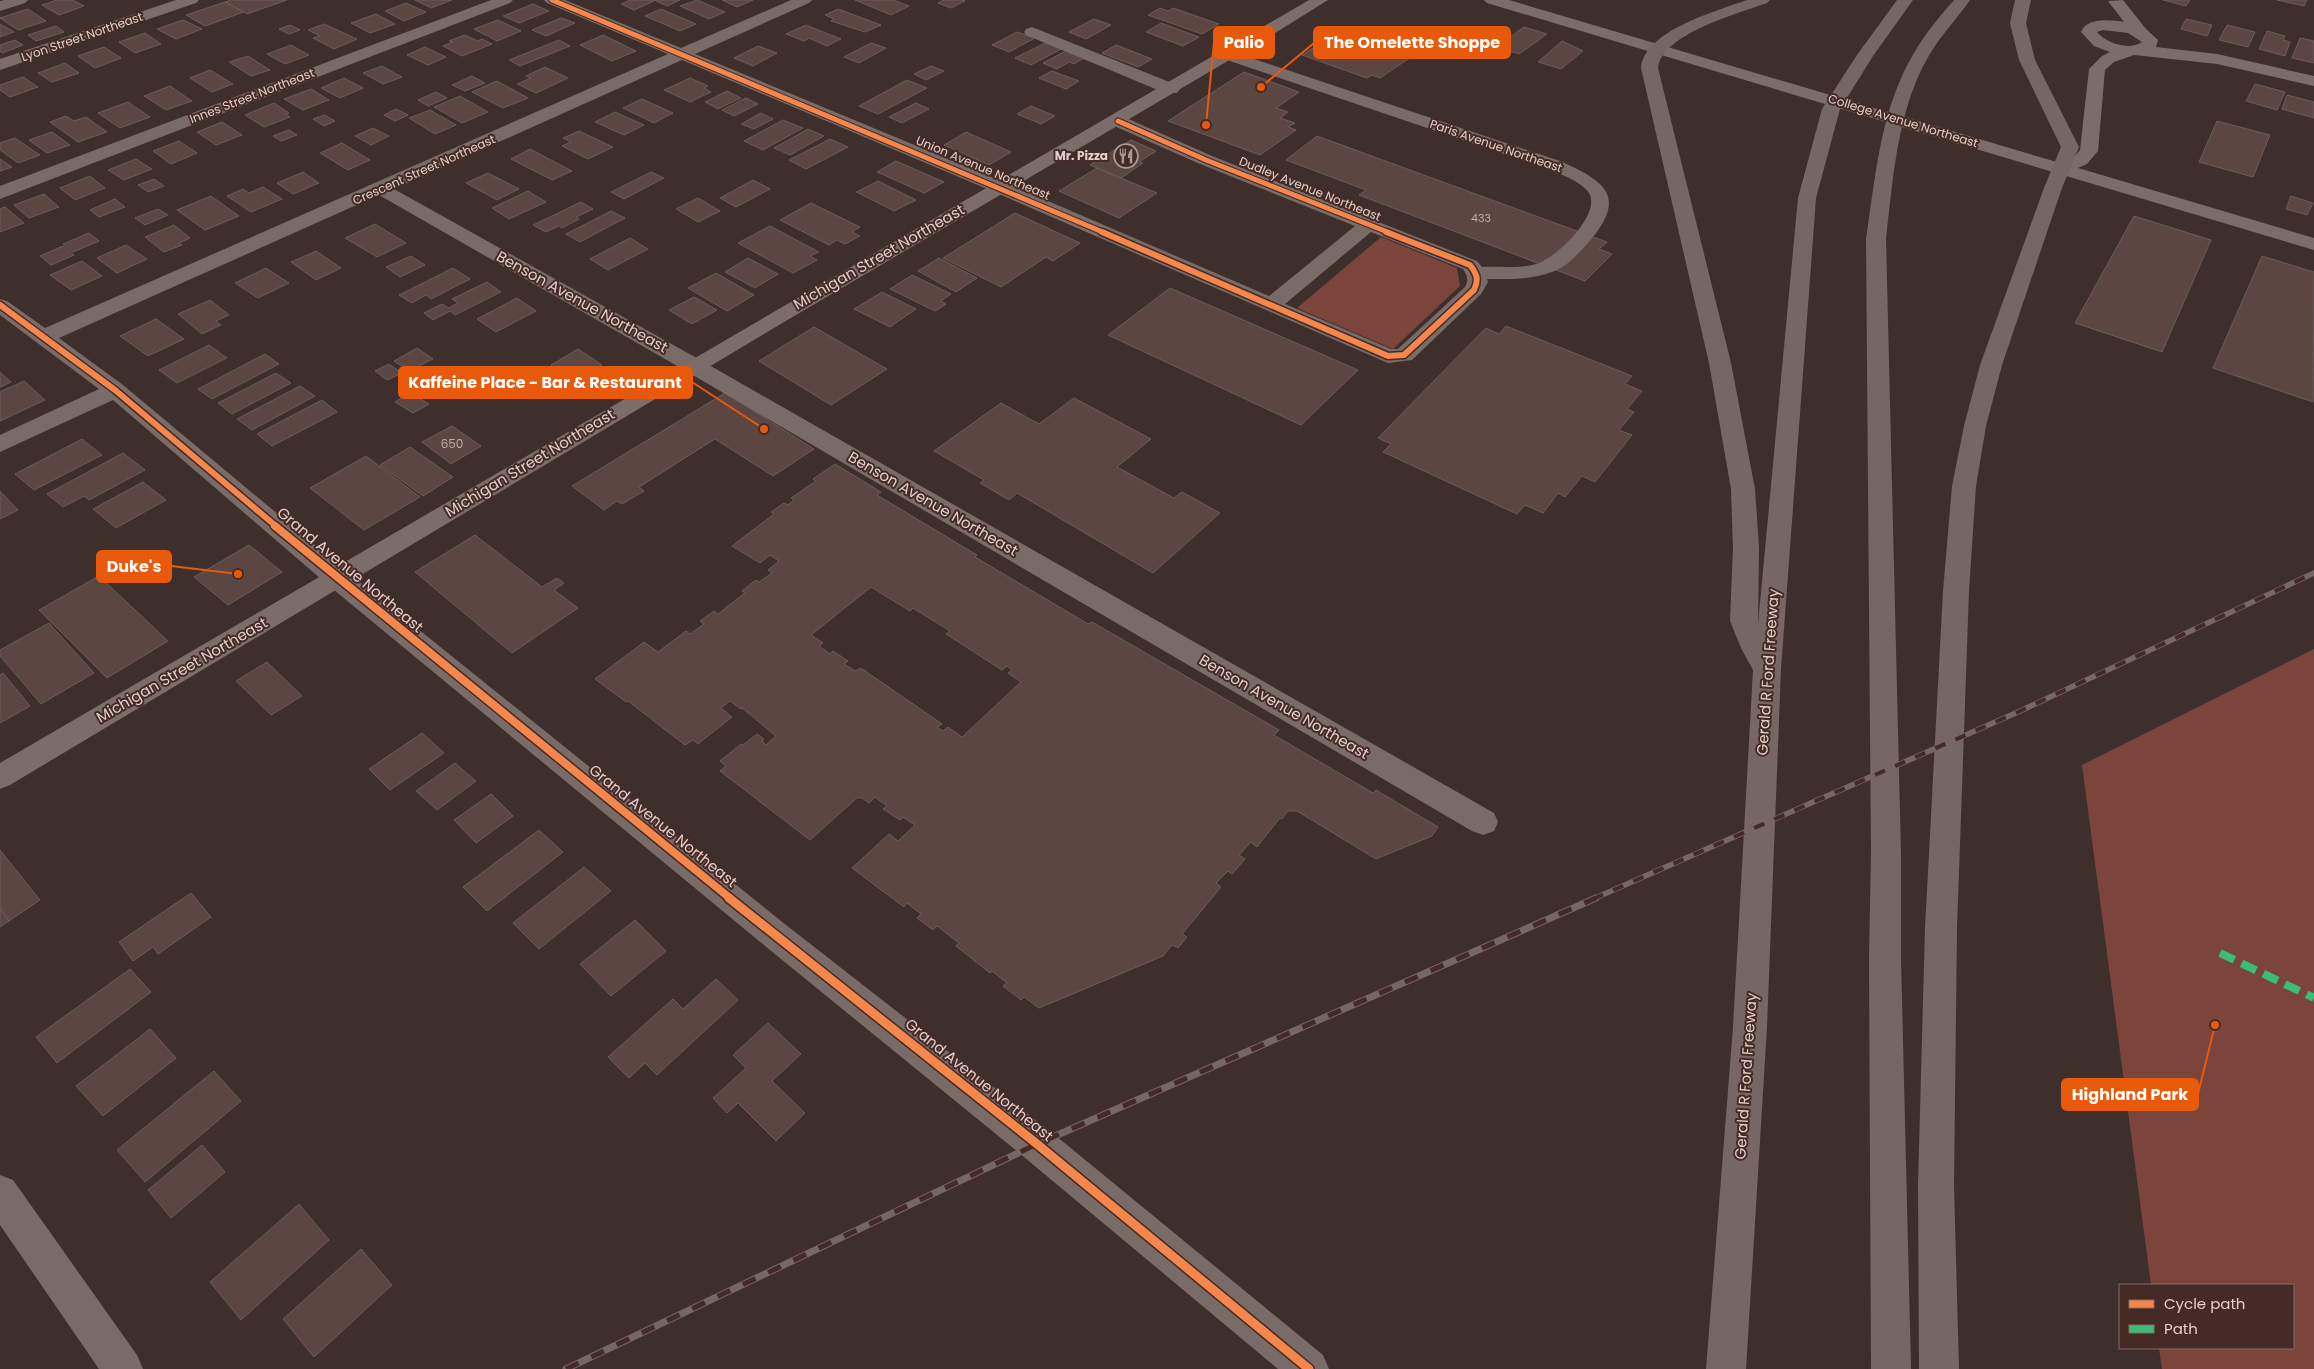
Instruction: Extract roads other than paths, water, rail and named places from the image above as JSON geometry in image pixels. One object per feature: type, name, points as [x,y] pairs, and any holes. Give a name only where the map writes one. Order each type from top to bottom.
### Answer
[{"type":"highway","points":[[1762,0],[1676,34],[1659,48],[1649,64],[1652,86],[1720,363],[1743,489],[1746,548],[1743,621],[1755,650],[1767,669]]},
{"type":"highway","name":"Gerald R Ford Freeway","points":[[1726,1369],[1750,1027],[1767,669],[1807,198],[1832,109],[1865,55],[1905,0]]},
{"type":"highway","points":[[1891,1369],[1885,958],[1886,854],[1876,238],[1888,155],[1907,83],[1933,35],[1962,0]]},
{"type":"highway","points":[[1939,1369],[1936,1185],[1942,928],[1956,591],[1964,486],[1975,426],[1991,364],[2053,188],[2070,147],[2028,60],[2018,23],[2023,0]]},
{"type":"main road","name":"Lyon Street Northeast","points":[[0,64],[192,0]]},
{"type":"main road","name":"Michigan Street Northeast","points":[[0,777],[694,366],[999,187],[1118,120],[1320,0]]},
{"type":"main road","name":"College Avenue Northeast","points":[[1492,0],[1659,48],[2314,244]]},
{"type":"main road","points":[[2062,169],[2081,160],[2089,151],[2098,68],[2108,59],[2130,50],[2142,50],[2150,44],[2116,0]]},
{"type":"main road","points":[[2100,26],[2112,12],[2116,0]]},
{"type":"main road","points":[[2217,59],[2130,50],[2104,44],[2091,36],[2090,29],[2100,26],[2122,26],[2217,59],[2314,81]]},
{"type":"street","points":[[0,6],[20,0]]},
{"type":"street","name":"Innes Street Northeast","points":[[0,193],[505,0]]},
{"type":"street","name":"Union Avenue Northeast","points":[[552,0],[999,187],[1388,356],[1404,355],[1475,281]]},
{"type":"street","name":"Crescent Street Northeast","points":[[43,337],[381,189],[804,0]]},
{"type":"street","points":[[1032,32],[1171,89]]},
{"type":"street","name":"Paris Avenue Northeast","points":[[1228,55],[1554,165],[1578,175],[1593,184],[1601,196],[1600,210],[1594,227],[1558,262],[1544,268],[1475,281]]},
{"type":"street","name":"Dudley Avenue Northeast","points":[[1118,120],[1206,160],[1470,265],[1475,281]]},
{"type":"street","name":"Benson Avenue Northeast","points":[[381,189],[694,366],[1484,822]]},
{"type":"street","points":[[1270,305],[1368,225]]},
{"type":"street","name":"Grand Avenue Northeast","points":[[0,305],[115,390],[337,578],[770,932],[1037,1144],[1309,1369]]},
{"type":"street","points":[[0,444],[115,390]]},
{"type":"street","points":[[0,1193],[123,1369]]},
{"type":"railway","points":[[1593,899],[2018,712],[2314,573]]},
{"type":"railway","points":[[566,1369],[1037,1144],[1596,898]]},
{"type":"place","name":"The Omelette Shoppe","points":[[1261,87]]},
{"type":"place","name":"Palio","points":[[1206,125]]},
{"type":"place","name":"Mr. Pizza","points":[[1126,156]]},
{"type":"place","name":"Kaffeine Place - Bar & Restaurant","points":[[764,429]]},
{"type":"place","name":"Duke's","points":[[238,574]]},
{"type":"place","name":"Highland Park","points":[[2215,1025]]}]
